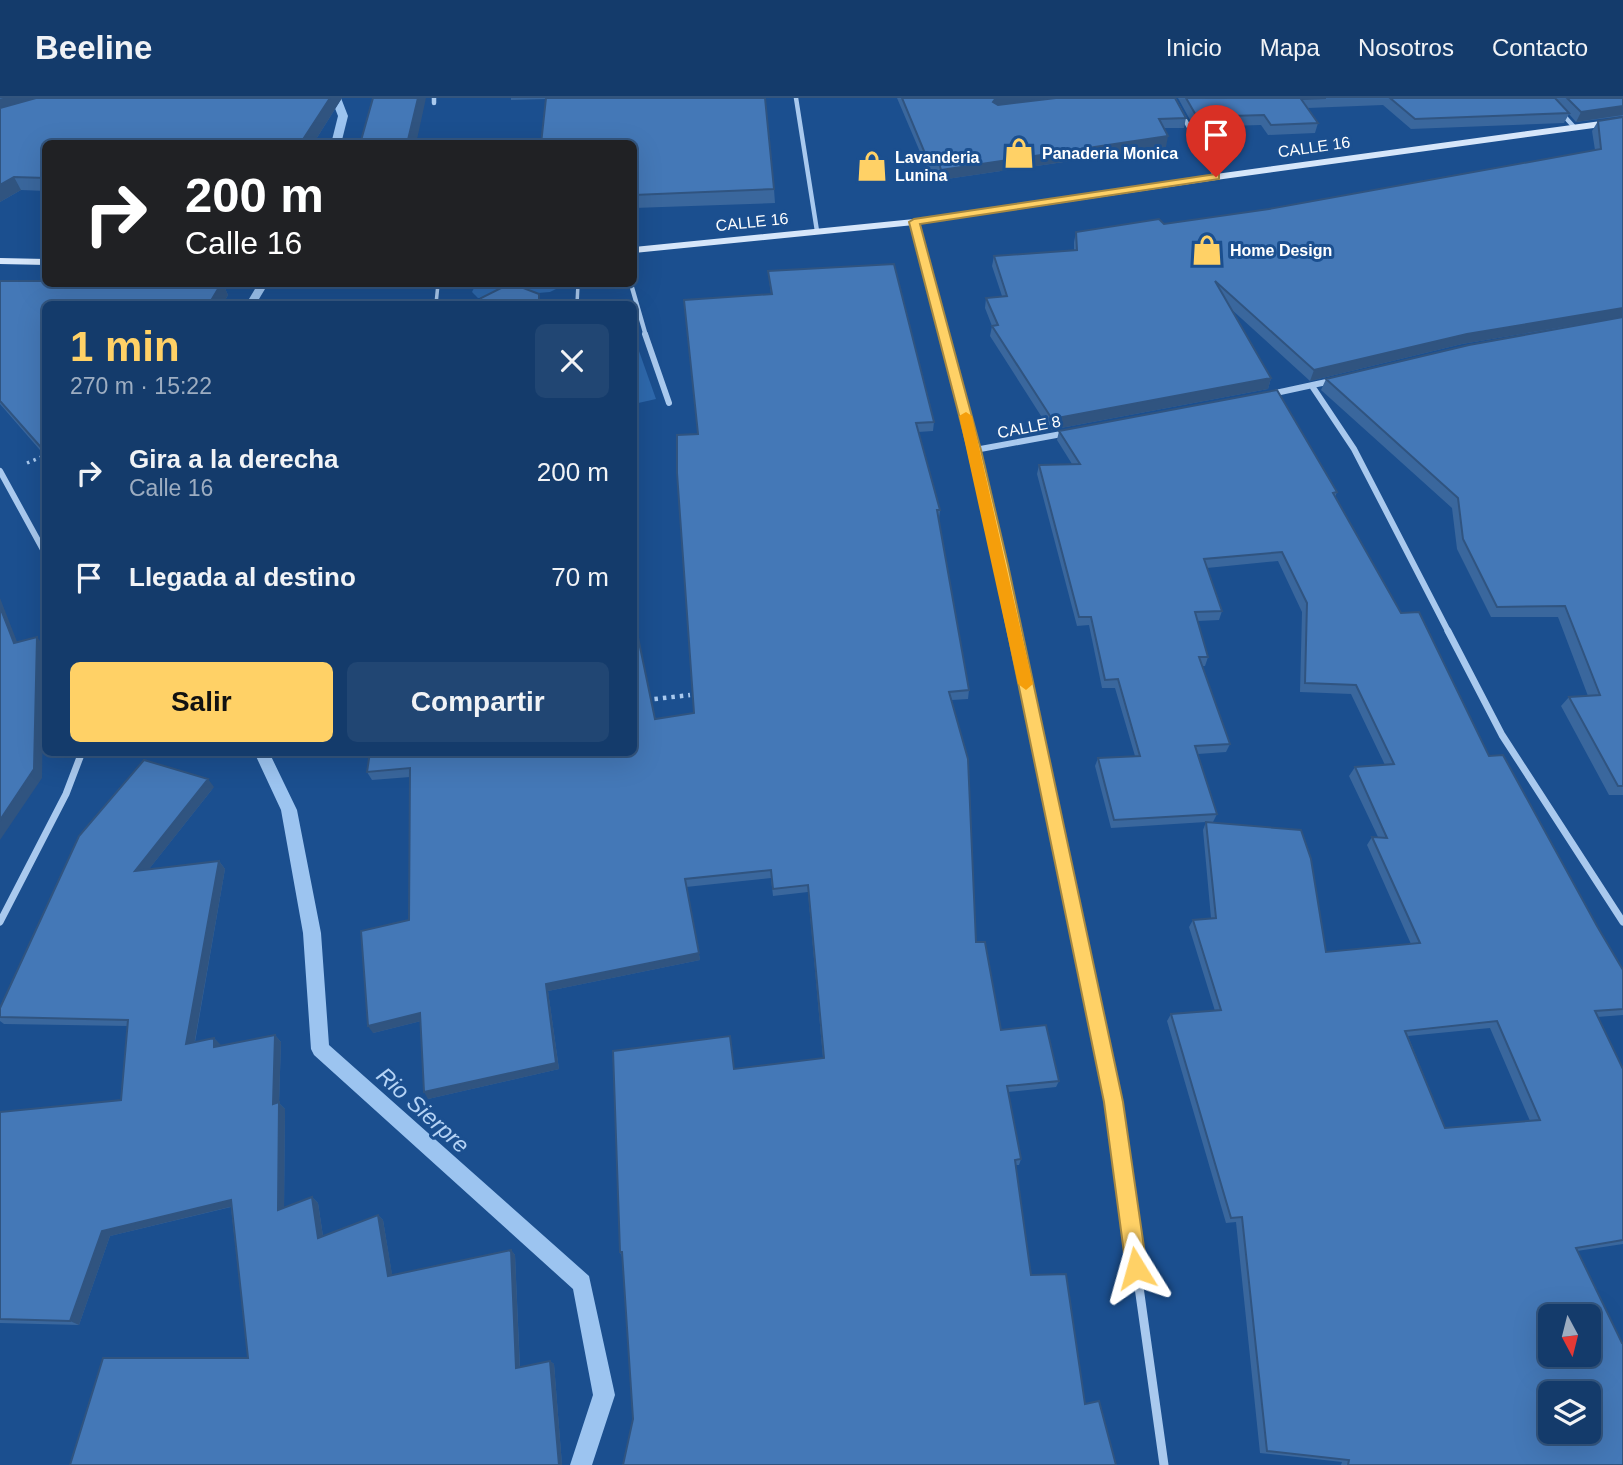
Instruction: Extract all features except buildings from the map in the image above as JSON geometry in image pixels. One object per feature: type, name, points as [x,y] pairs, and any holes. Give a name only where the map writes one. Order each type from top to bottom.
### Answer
[{"type":"main road","name":"CALLE 16","points":[[637,250],[914,222],[1623,121]]},
{"type":"main road","points":[[0,261],[42,262]]},
{"type":"street","points":[[796,98],[817,231]]},
{"type":"street","points":[[1173,98],[1216,177]]},
{"type":"street","points":[[1548,98],[1574,127]]},
{"type":"street","points":[[914,222],[975,450],[1113,1102],[1164,1465]]},
{"type":"street","points":[[637,311],[669,403]]},
{"type":"street","points":[[1258,396],[1337,380]]},
{"type":"street","points":[[1312,386],[1354,449],[1502,736],[1623,922]]},
{"type":"street","name":"CALLE 8","points":[[975,450],[1069,432]]},
{"type":"street","points":[[0,471],[42,548]]},
{"type":"street","points":[[0,922],[66,794],[80,756]]},
{"type":"path","points":[[27,464],[42,457]]},
{"type":"path","points":[[637,702],[690,695]]},
{"type":"shaded area","points":[[474,287],[560,287],[550,292],[478,298],[472,292]]},
{"type":"shaded area","points":[[637,345],[656,399],[637,403]]},
{"type":"waterway","name":"Rio Sierpre","points":[[336,98],[343,116],[337,140]]},
{"type":"waterway","name":"Rio Sierpre","points":[[253,301],[261,287]]},
{"type":"waterway","name":"Rio Sierpre","points":[[263,756],[289,810],[312,933],[320,1049],[582,1283],[604,1395],[581,1465]]},
{"type":"slow traffic","points":[[966,416],[1026,684]]},
{"type":"place","name":"Panaderia Monica","points":[[1019,153]]},
{"type":"place","name":"Lavanderia Lunina","points":[[872,166]]},
{"type":"place","name":"Home Design","points":[[1207,250]]},
{"type":"route","points":[[1136,1268],[1113,1102],[1001,565],[975,450],[914,222],[1216,177]]}]
